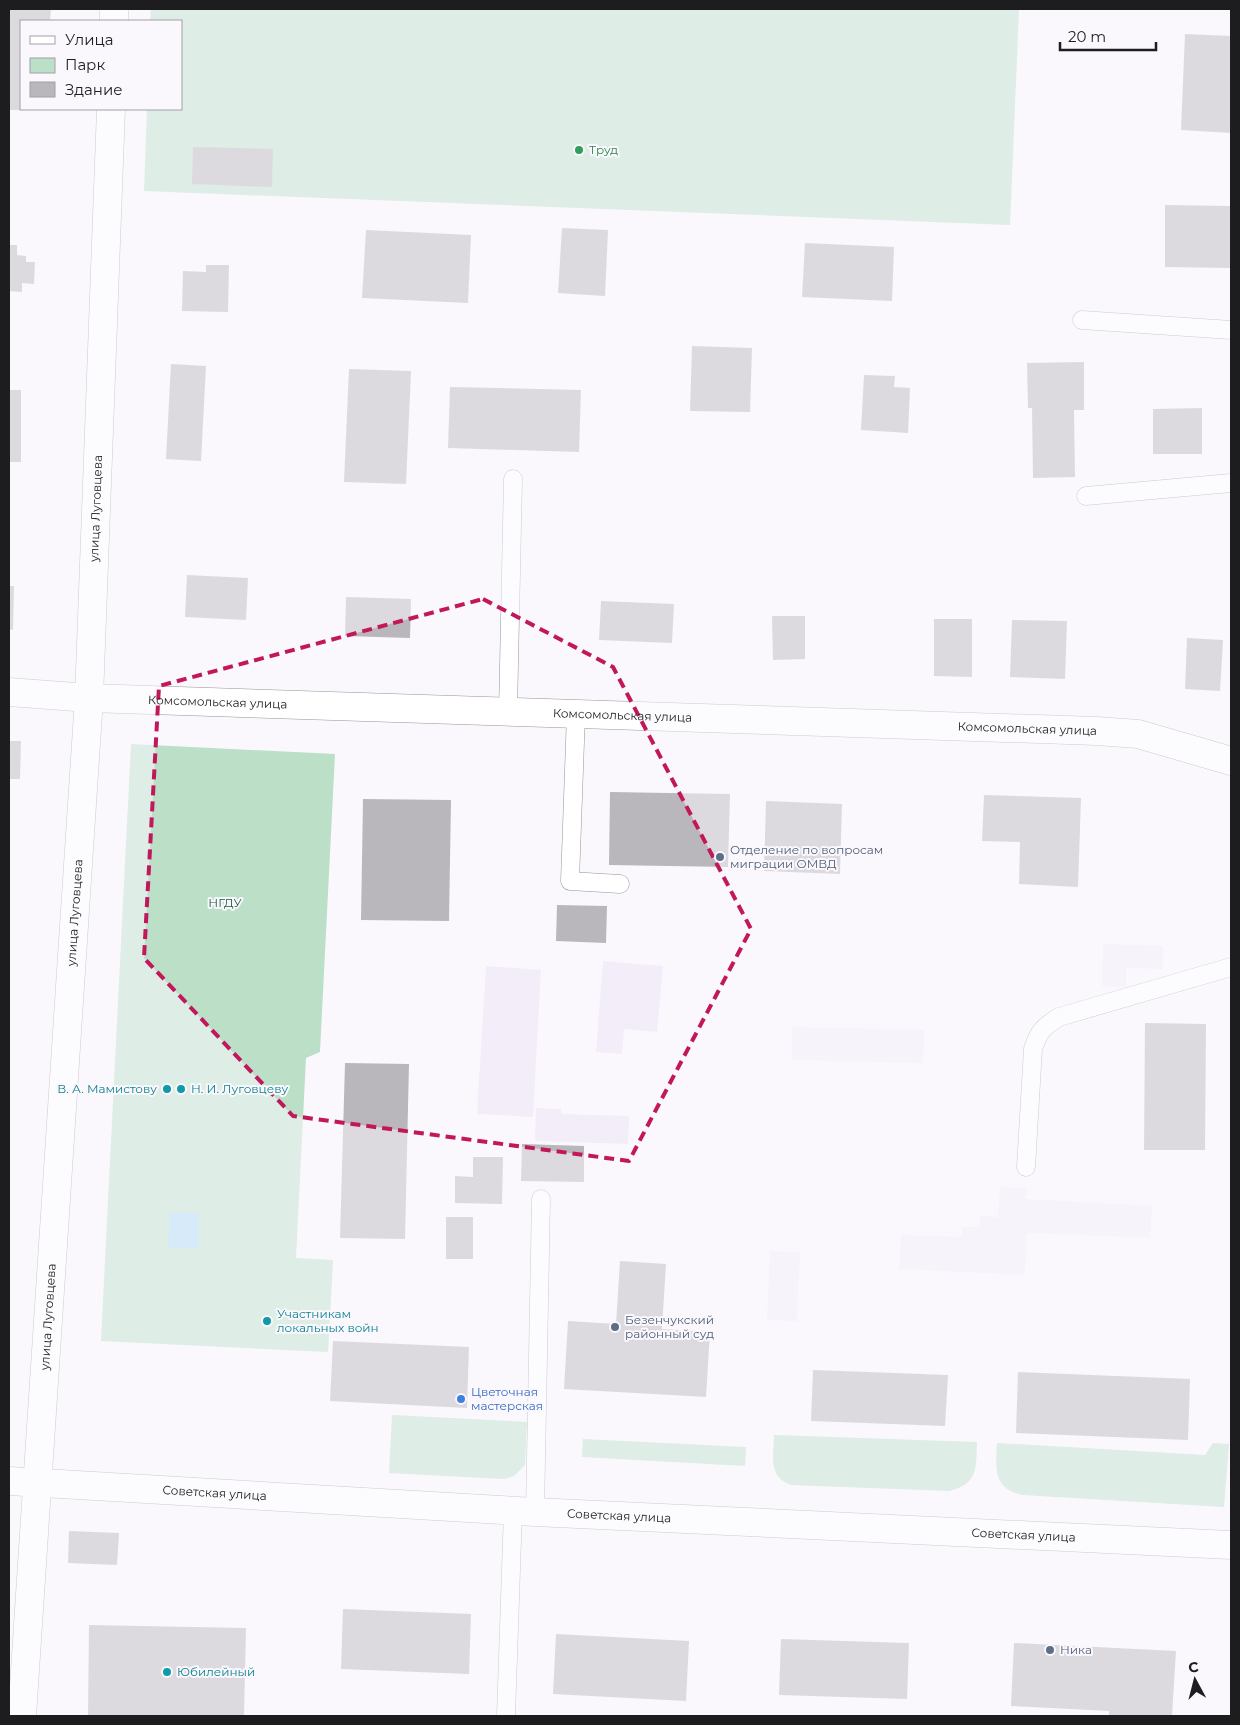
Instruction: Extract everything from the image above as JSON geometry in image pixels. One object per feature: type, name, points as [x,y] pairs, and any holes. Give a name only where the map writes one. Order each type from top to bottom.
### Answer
[{"type":"street","name":"улица Луговцева","points":[[22,1716],[89,698],[111,110]]},
{"type":"street","name":"Комсомольская улица","points":[[9,692],[89,698],[1113,732],[1138,734],[1231,761]]},
{"type":"street","name":"Советская улица","points":[[9,1481],[524,1512],[1231,1545]]},
{"type":"lane","points":[[1082,320],[1231,330]]},
{"type":"lane","points":[[508,712],[514,479]]},
{"type":"lane","points":[[1086,496],[1231,484]]},
{"type":"lane","points":[[576,714],[570,881],[620,884]]},
{"type":"lane","points":[[1026,1167],[1033,1049],[1037,1037],[1045,1026],[1059,1017],[1231,967]]},
{"type":"lane","points":[[506,1716],[524,1512],[541,1199]]},
{"type":"highlighted area","points":[[483,599],[613,667],[751,929],[629,1161],[293,1116],[144,958],[159,686]]},
{"type":"shaded area","points":[[1103,944],[1163,946],[1163,969],[1126,968],[1126,987],[1102,986]]},
{"type":"shaded area","points":[[603,961],[663,966],[657,1032],[624,1029],[622,1054],[596,1052]]},
{"type":"shaded area","points":[[486,966],[541,970],[533,1117],[477,1114]]},
{"type":"shaded area","points":[[792,1027],[924,1030],[923,1063],[792,1060]]},
{"type":"shaded area","points":[[536,1108],[561,1109],[561,1114],[629,1116],[628,1144],[535,1141]]},
{"type":"shaded area","points":[[1000,1187],[1027,1188],[1026,1199],[1152,1206],[1150,1238],[1027,1233],[1025,1275],[899,1269],[901,1235],[962,1237],[962,1227],[979,1227],[980,1216],[998,1217]]},
{"type":"shaded area","points":[[770,1251],[800,1252],[797,1321],[767,1320]]},
{"type":"green space","name":"Труд","points":[[151,9],[1019,9],[1010,225],[144,191],[147,110],[182,110],[182,20],[150,20]]},
{"type":"green space","name":"НГДУ","points":[[131,744],[335,754],[320,1052],[306,1058],[296,1258],[333,1260],[328,1352],[101,1341]]},
{"type":"green space","points":[[392,1415],[527,1422],[525,1465],[514,1476],[504,1479],[389,1473]]},
{"type":"green space","points":[[774,1435],[977,1442],[976,1467],[971,1479],[966,1484],[949,1491],[791,1485],[783,1481],[775,1471],[773,1458]]},
{"type":"green space","points":[[583,1439],[746,1447],[745,1466],[582,1457]]},
{"type":"green space","points":[[997,1443],[1205,1455],[1213,1443],[1229,1444],[1224,1507],[1023,1495],[1006,1488],[998,1476],[996,1460]]},
{"type":"water","points":[[170,1212],[199,1213],[198,1249],[168,1247]]},
{"type":"building","points":[[9,9],[51,9],[50,20],[20,20],[20,110],[9,110]]},
{"type":"building","points":[[1185,34],[1231,36],[1231,133],[1181,130]]},
{"type":"building","points":[[193,147],[273,149],[272,187],[192,184]]},
{"type":"building","points":[[1165,205],[1231,206],[1231,268],[1165,267]]},
{"type":"building","points":[[562,228],[608,230],[605,296],[558,293]]},
{"type":"building","points":[[366,230],[471,235],[468,303],[362,298]]},
{"type":"building","points":[[805,243],[894,247],[892,301],[802,297]]},
{"type":"building","points":[[9,245],[17,245],[17,255],[26,256],[26,262],[35,262],[34,284],[22,283],[22,292],[9,291]]},
{"type":"building","points":[[206,265],[229,265],[228,312],[182,311],[183,271],[206,272]]},
{"type":"building","points":[[692,346],[752,348],[750,412],[690,411]]},
{"type":"building","points":[[1084,362],[1084,410],[1074,410],[1075,477],[1033,478],[1032,408],[1028,408],[1027,363]]},
{"type":"building","points":[[171,364],[206,366],[201,461],[166,459]]},
{"type":"building","points":[[349,369],[411,371],[406,484],[344,482]]},
{"type":"building","points":[[864,375],[895,376],[894,387],[910,388],[908,433],[861,430]]},
{"type":"building","points":[[450,387],[581,390],[579,452],[448,448]]},
{"type":"building","points":[[9,390],[21,390],[21,462],[9,462]]},
{"type":"building","points":[[1202,408],[1202,454],[1153,454],[1153,409]]},
{"type":"building","points":[[187,575],[248,578],[246,620],[185,617]]},
{"type":"building","points":[[9,586],[14,586],[13,630],[9,629]]},
{"type":"building","points":[[346,597],[411,599],[410,638],[345,636]]},
{"type":"building","points":[[601,601],[674,604],[672,643],[599,640]]},
{"type":"building","points":[[772,616],[805,616],[805,659],[773,660]]},
{"type":"building","points":[[934,619],[972,619],[972,677],[934,676]]},
{"type":"building","points":[[1012,620],[1067,621],[1065,679],[1010,677]]},
{"type":"building","points":[[1187,638],[1223,640],[1220,691],[1185,689]]},
{"type":"building","points":[[9,741],[21,741],[20,779],[9,779]]},
{"type":"building","points":[[610,792],[730,794],[728,867],[609,865]]},
{"type":"building","points":[[984,795],[1081,798],[1078,887],[1019,884],[1020,842],[982,841]]},
{"type":"building","points":[[363,799],[451,800],[449,921],[361,920]]},
{"type":"building","points":[[766,801],[842,804],[840,874],[764,871]]},
{"type":"building","points":[[557,905],[607,906],[606,943],[556,941]]},
{"type":"building","points":[[1145,1023],[1206,1024],[1205,1150],[1144,1150]]},
{"type":"building","points":[[345,1063],[409,1064],[405,1239],[340,1238]]},
{"type":"building","points":[[522,1144],[584,1146],[584,1182],[521,1181]]},
{"type":"building","points":[[473,1157],[503,1157],[502,1204],[455,1203],[455,1176],[473,1177]]},
{"type":"building","points":[[446,1217],[473,1217],[473,1259],[446,1259]]},
{"type":"building","name":"Безенчукский районный суд","points":[[620,1261],[666,1264],[662,1329],[710,1332],[706,1397],[564,1389],[568,1321],[616,1324]]},
{"type":"building","points":[[333,1341],[469,1347],[467,1408],[330,1401]]},
{"type":"building","points":[[813,1370],[948,1375],[945,1426],[811,1421]]},
{"type":"building","points":[[1018,1372],[1190,1379],[1188,1440],[1016,1433]]},
{"type":"building","points":[[69,1531],[119,1533],[117,1565],[68,1563]]},
{"type":"building","points":[[343,1609],[471,1614],[469,1674],[341,1669]]},
{"type":"building","name":"Юбилейный","points":[[89,1625],[246,1628],[244,1716],[88,1716]]},
{"type":"building","points":[[556,1634],[689,1641],[686,1701],[553,1694]]},
{"type":"building","points":[[781,1639],[909,1643],[907,1699],[779,1695]]},
{"type":"building","points":[[1014,1643],[1176,1651],[1172,1716],[1109,1716],[1109,1711],[1011,1706]]},
{"type":"place","name":"Труд","points":[[579,150]]},
{"type":"place","name":"Отделение по вопросам миграции ОМВД","points":[[720,857]]},
{"type":"place","name":"В. А. Мамистову","points":[[167,1089]]},
{"type":"place","name":"Н. И. Луговцеву","points":[[181,1089]]},
{"type":"place","name":"Участникам локальных войн","points":[[267,1321]]},
{"type":"place","name":"Безенчукский районный суд","points":[[615,1327]]},
{"type":"place","name":"Цветочная мастерская","points":[[461,1399]]},
{"type":"place","name":"Ника","points":[[1050,1650]]},
{"type":"place","name":"Юбилейный","points":[[167,1672]]}]
